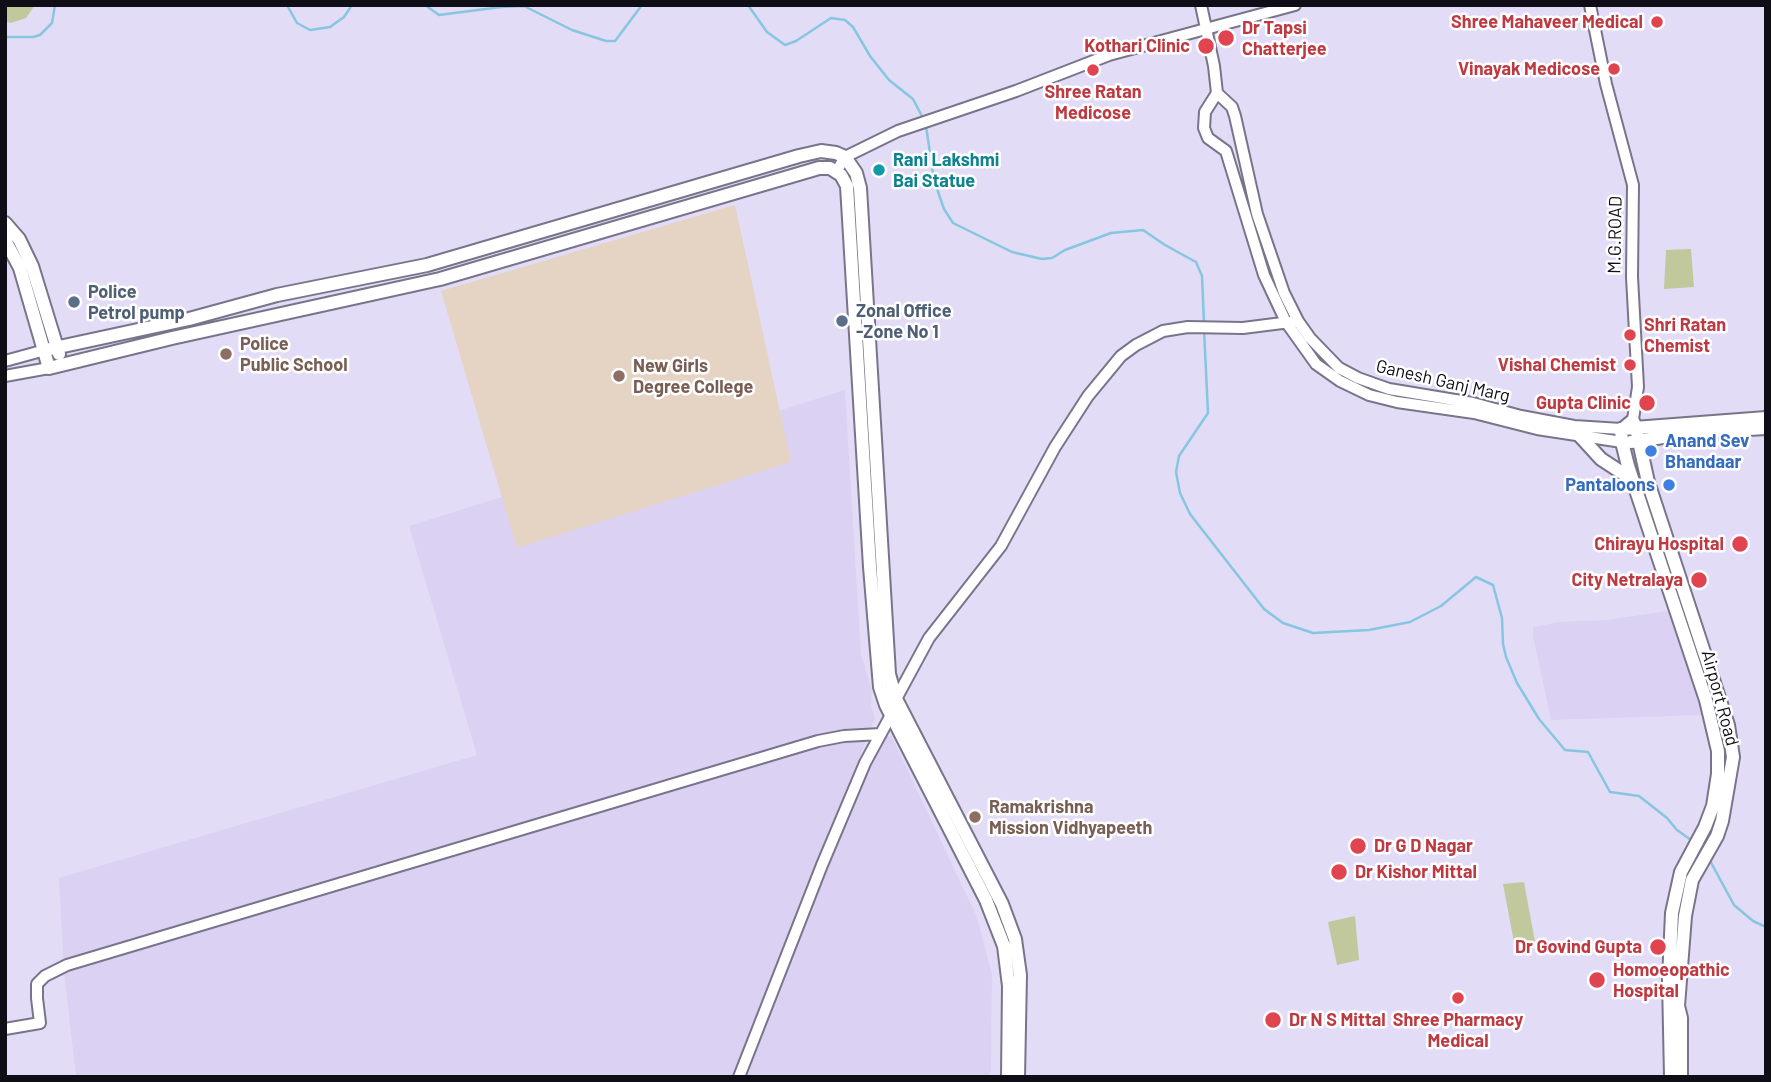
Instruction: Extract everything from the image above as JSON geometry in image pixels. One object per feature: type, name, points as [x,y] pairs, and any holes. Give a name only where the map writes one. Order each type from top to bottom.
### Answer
[{"type":"main road","points":[[51,349],[189,319],[277,296],[427,265],[799,156],[821,151],[845,157],[856,173],[860,188],[889,674],[896,699],[1002,904],[1015,939],[1020,975],[1018,1077]]},
{"type":"main road","points":[[5,223],[19,239],[32,266],[56,366],[440,279],[819,168],[830,168],[841,175],[846,186],[880,687],[891,715],[986,900],[1004,946],[1009,986],[1008,1077]]},
{"type":"main road","points":[[5,240],[20,268],[51,349]]},
{"type":"main road","name":"Ganesh Ganj Marg","points":[[1621,429],[1635,423],[1766,418]]},
{"type":"main road","points":[[1635,423],[1672,559],[1728,725],[1733,757],[1722,821],[1717,836],[1692,880],[1685,916],[1678,1003],[1681,1018],[1681,1077]]},
{"type":"main road","points":[[1622,442],[1664,435],[1766,428]]},
{"type":"main road","name":"Airport Road","points":[[1621,429],[1633,480],[1713,725],[1718,751],[1713,806],[1682,870],[1676,890],[1670,951],[1671,1077]]},
{"type":"main road","points":[[1579,435],[1601,459],[1633,480]]},
{"type":"street","points":[[1201,5],[1217,93],[1205,112],[1204,128],[1208,138],[1226,151],[1264,275],[1317,364],[1330,375],[1362,393],[1396,402],[1474,413],[1537,429],[1622,442]]},
{"type":"street","points":[[836,172],[845,157],[898,131],[1016,91],[1109,55],[1295,5]]},
{"type":"street","name":"M.G.ROAD","points":[[1590,5],[1606,84],[1633,185],[1632,277],[1638,387],[1635,423]]},
{"type":"street","name":"Ganesh Ganj Marg","points":[[1217,93],[1232,107],[1235,116],[1250,189],[1266,247],[1292,322],[1339,368],[1372,384],[1390,389],[1474,403],[1521,416],[1574,426],[1621,429]]},
{"type":"street","points":[[739,1077],[827,852],[896,699],[929,638],[1001,546],[1055,447],[1088,396],[1121,356],[1163,331],[1188,327],[1243,328],[1292,322]]},
{"type":"street","points":[[5,361],[51,349]]},
{"type":"street","points":[[5,376],[56,366]]},
{"type":"street","points":[[5,1029],[40,1023],[37,984],[45,976],[66,965],[818,741],[881,734]]},
{"type":"shaded area","name":"New Girls Degree College","points":[[735,205],[791,462],[517,548],[441,291]]},
{"type":"shaded area","points":[[845,390],[861,654],[872,691],[871,705],[875,718],[732,1077],[76,1077],[64,972],[59,878],[477,755],[409,526]]},
{"type":"shaded area","points":[[1674,610],[1702,695],[1703,715],[1551,720],[1533,627]]},
{"type":"shaded area","points":[[891,735],[977,917],[992,975],[991,1070],[988,1077],[744,1077],[820,877],[880,743]]},
{"type":"green space","points":[[5,5],[35,5],[26,18],[11,23],[5,21]]},
{"type":"green space","points":[[1691,249],[1694,287],[1664,289],[1666,250]]},
{"type":"green space","points":[[1524,882],[1535,942],[1514,942],[1503,884]]},
{"type":"green space","points":[[1355,916],[1359,960],[1337,965],[1328,922]]},
{"type":"waterway","points":[[5,37],[40,35],[52,23],[55,5]]},
{"type":"waterway","points":[[287,5],[297,23],[310,30],[330,27],[344,17],[352,5]]},
{"type":"waterway","points":[[425,5],[439,15],[524,6],[572,30],[606,41],[615,41],[642,5]]},
{"type":"waterway","points":[[748,5],[767,32],[785,45],[796,41],[831,18],[845,20],[853,27],[870,56],[889,80],[913,99],[924,120]]},
{"type":"waterway","points":[[926,126],[934,180],[944,209],[953,223],[1012,252],[1042,259],[1052,258],[1065,250],[1111,233],[1143,230],[1196,262],[1202,276],[1204,323]]},
{"type":"waterway","points":[[1204,330],[1208,413],[1179,456],[1176,472],[1180,493],[1190,514],[1264,609],[1283,623],[1313,633],[1369,630],[1410,622],[1441,606],[1476,577],[1493,585],[1502,618],[1506,657],[1517,683],[1539,719],[1565,750],[1588,752],[1610,792],[1639,796],[1691,840]]},
{"type":"waterway","points":[[1708,857],[1734,905],[1753,921],[1766,927]]},
{"type":"place","name":"Shree Mahaveer Medical","points":[[1657,22]]},
{"type":"place","name":"Dr Tapsi Chatterjee","points":[[1226,38]]},
{"type":"place","name":"Kothari Clinic","points":[[1206,46]]},
{"type":"place","name":"Vinayak Medicose","points":[[1614,69]]},
{"type":"place","name":"Shree Ratan Medicose","points":[[1093,70]]},
{"type":"place","name":"Rani Lakshmi Bai Statue","points":[[879,170]]},
{"type":"place","name":"Police Petrol pump","points":[[74,302]]},
{"type":"place","name":"Zonal Office -Zone No 1","points":[[842,321]]},
{"type":"place","name":"Shri Ratan Chemist","points":[[1630,335]]},
{"type":"place","name":"Police Public School","points":[[226,354]]},
{"type":"place","name":"Vishal Chemist","points":[[1630,365]]},
{"type":"place","name":"New Girls Degree College","points":[[619,376]]},
{"type":"place","name":"Gupta Clinic","points":[[1647,403]]},
{"type":"place","name":"Anand Sev Bhandaar","points":[[1651,451]]},
{"type":"place","name":"Pantaloons","points":[[1669,485]]},
{"type":"place","name":"Chirayu Hospital","points":[[1740,544]]},
{"type":"place","name":"City Netralaya","points":[[1699,580]]},
{"type":"place","name":"Ramakrishna Mission Vidhyapeeth","points":[[975,817]]},
{"type":"place","name":"Dr G D Nagar","points":[[1358,846]]},
{"type":"place","name":"Dr Kishor Mittal","points":[[1339,872]]},
{"type":"place","name":"Dr Govind Gupta","points":[[1658,947]]},
{"type":"place","name":"Homoeopathic Hospital","points":[[1597,980]]},
{"type":"place","name":"Shree Pharmacy Medical","points":[[1458,998]]},
{"type":"place","name":"Dr N S Mittal","points":[[1273,1020]]}]
